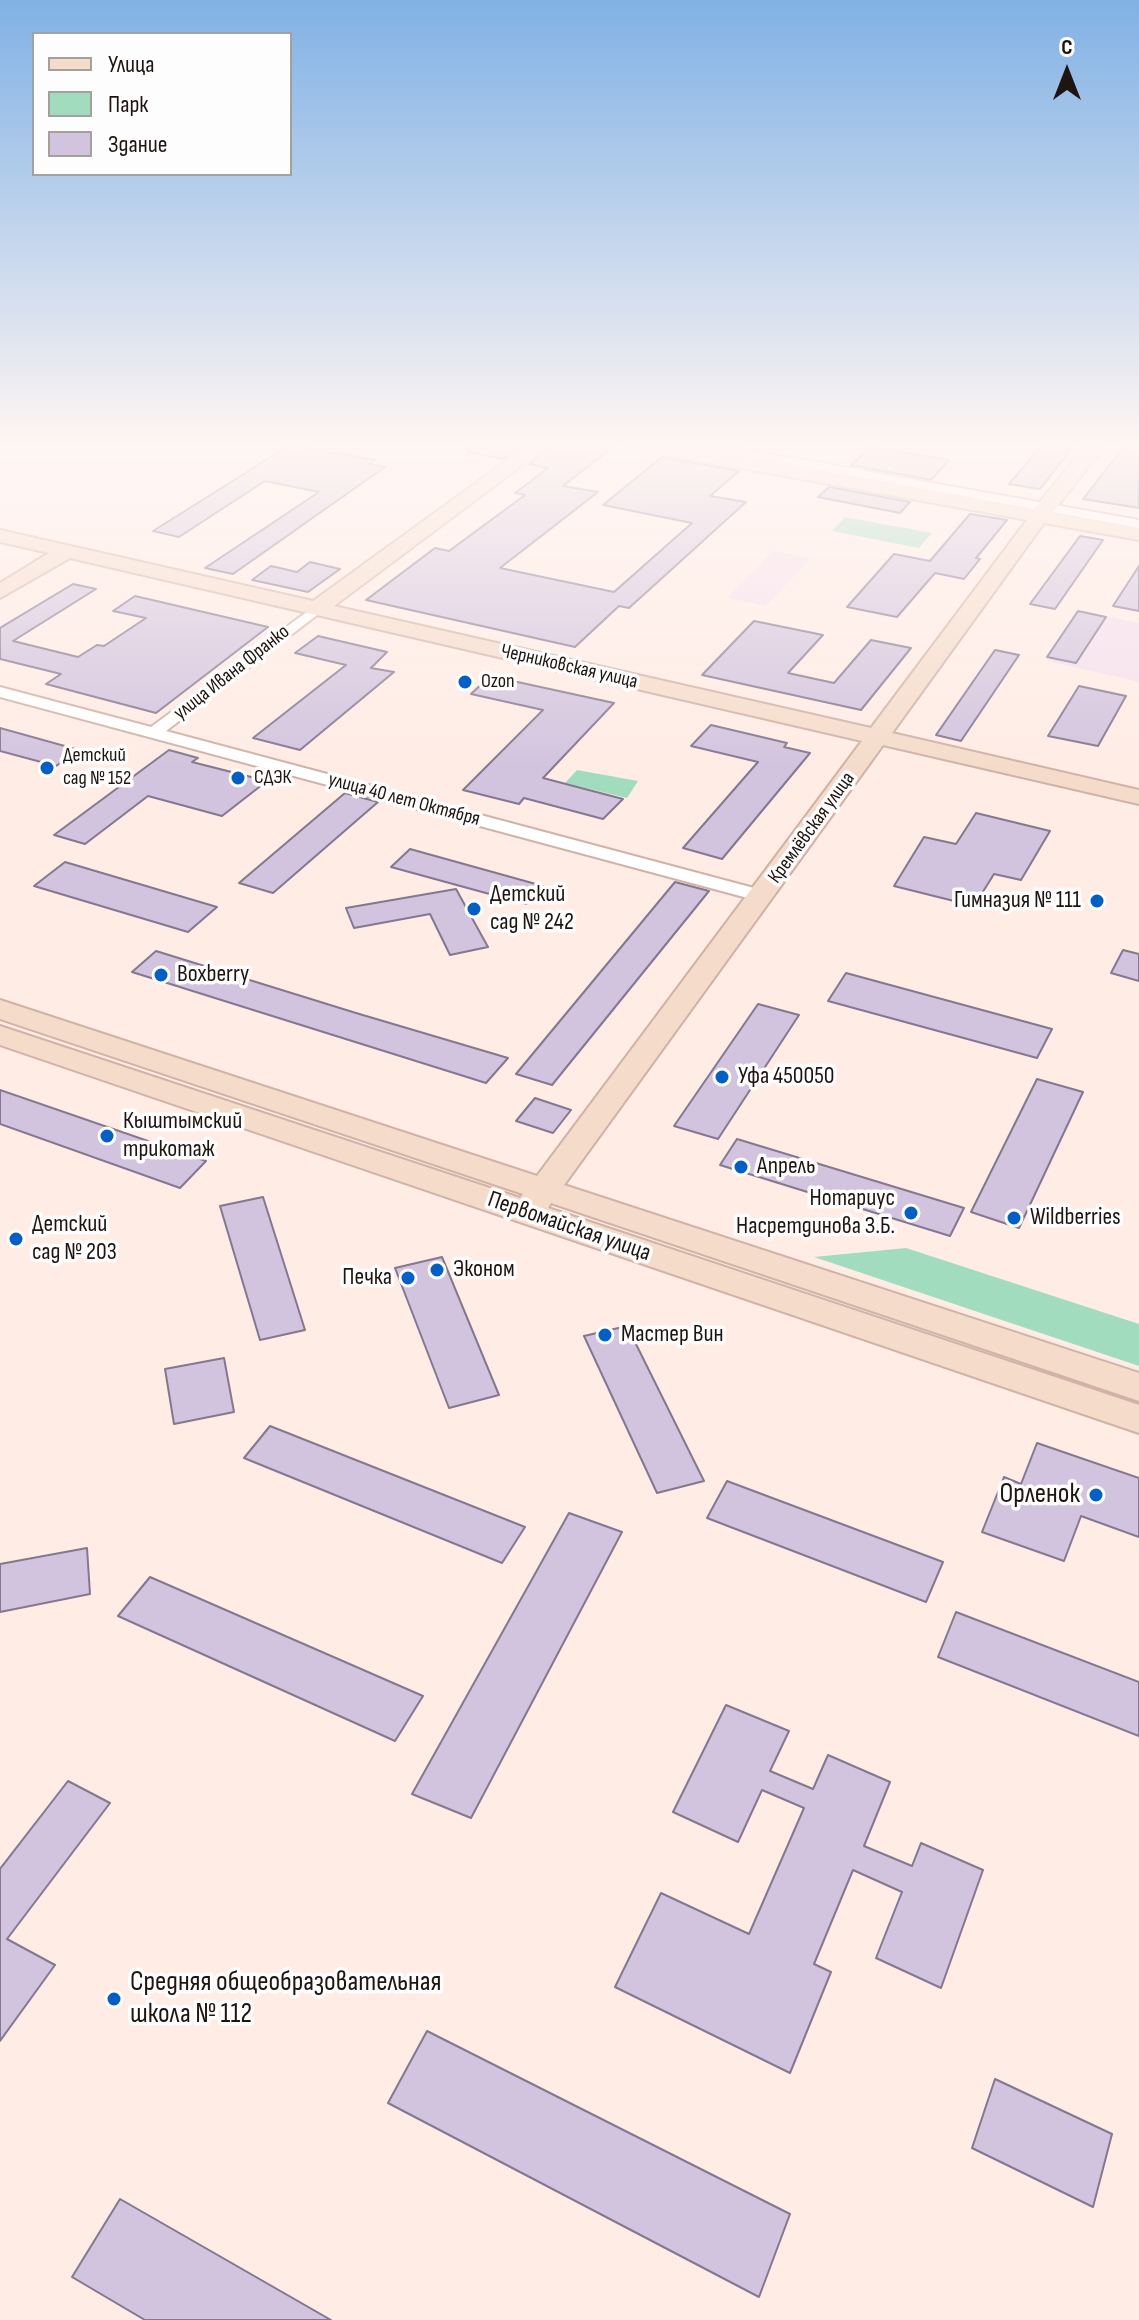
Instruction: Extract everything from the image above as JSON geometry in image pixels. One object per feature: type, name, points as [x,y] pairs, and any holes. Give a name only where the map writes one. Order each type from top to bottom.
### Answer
[{"type":"street","points":[[0,592],[67,551]]},
{"type":"street","name":"Черниковская улица","points":[[68,551],[1139,797]]},
{"type":"street","name":"улица Ивана Франко","points":[[154,733],[395,551]]},
{"type":"street","name":"Кремлёвская улица","points":[[535,1201],[1014,551]]},
{"type":"street","name":"улица 40 лет Октября","points":[[0,692],[762,896]]},
{"type":"street","name":"Первомайская улица","points":[[0,1009],[1139,1419]]},
{"type":"street","name":"Первомайская улица","points":[[0,1035],[1139,1387]]},
{"type":"shaded area","points":[[773,551],[811,558],[766,606],[727,598]]},
{"type":"shaded area","points":[[1081,611],[1139,623],[1139,682],[1048,661]]},
{"type":"green space","points":[[577,770],[638,781],[627,798],[565,783]]},
{"type":"green space","points":[[906,1248],[1139,1324],[1139,1366],[814,1257]]},
{"type":"building","points":[[230,551],[265,551],[233,574],[205,568]]},
{"type":"building","points":[[431,551],[522,551],[500,568],[614,592],[660,551],[692,551],[629,608],[619,606],[575,647],[366,600]]},
{"type":"building","points":[[938,551],[981,551],[976,558],[980,559],[964,579],[935,573],[897,617],[847,607],[894,554],[930,561]]},
{"type":"building","points":[[1069,551],[1095,551],[1055,609],[1030,604]]},
{"type":"building","points":[[310,562],[340,569],[308,592],[252,580],[271,566],[297,572]]},
{"type":"building","points":[[1139,566],[1139,611],[1113,606]]},
{"type":"building","points":[[73,584],[96,589],[13,641],[78,657],[97,645],[104,646],[146,618],[113,611],[135,596],[268,627],[156,713],[46,684],[61,674],[0,659],[0,628]]},
{"type":"building","points":[[1078,611],[1106,617],[1076,663],[1047,657]]},
{"type":"building","points":[[754,621],[823,635],[788,673],[834,683],[871,640],[911,648],[861,710],[702,675]]},
{"type":"building","points":[[318,636],[387,652],[371,668],[394,672],[300,750],[253,738],[346,665],[295,653]]},
{"type":"building","points":[[995,650],[1019,655],[961,741],[936,735]]},
{"type":"building","points":[[490,676],[614,703],[543,778],[623,799],[603,819],[524,798],[519,804],[463,790],[543,710],[471,694]]},
{"type":"building","points":[[1079,686],[1126,696],[1098,746],[1048,736]]},
{"type":"building","points":[[711,725],[787,743],[784,747],[810,753],[722,859],[683,848],[758,762],[691,746]]},
{"type":"building","points":[[0,728],[79,750],[56,766],[0,751]]},
{"type":"building","points":[[169,750],[198,758],[192,762],[267,781],[222,816],[148,796],[85,844],[54,835]]},
{"type":"building","points":[[345,793],[378,802],[273,893],[239,883]]},
{"type":"building","points":[[976,813],[1050,831],[1021,880],[994,874],[974,906],[894,886],[924,837],[956,844]]},
{"type":"building","points":[[410,849],[543,886],[526,904],[391,867]]},
{"type":"building","points":[[65,862],[217,907],[188,932],[34,886]]},
{"type":"building","points":[[675,882],[709,891],[552,1085],[516,1074]]},
{"type":"building","points":[[456,889],[488,947],[450,955],[430,914],[354,928],[346,908]]},
{"type":"building","points":[[1123,950],[1139,954],[1139,981],[1111,973]]},
{"type":"building","points":[[156,951],[508,1058],[486,1083],[132,972]]},
{"type":"building","points":[[846,973],[1052,1029],[1037,1058],[828,1001]]},
{"type":"building","points":[[758,1004],[799,1015],[718,1139],[674,1126]]},
{"type":"building","points":[[1037,1079],[1083,1092],[1019,1228],[971,1212]]},
{"type":"building","points":[[0,1090],[206,1161],[180,1188],[0,1124]]},
{"type":"building","points":[[535,1098],[571,1110],[553,1133],[516,1121]]},
{"type":"building","points":[[737,1139],[964,1208],[950,1236],[720,1165]]},
{"type":"building","points":[[263,1197],[305,1330],[260,1340],[220,1206]]},
{"type":"building","points":[[442,1257],[499,1395],[449,1408],[395,1268]]},
{"type":"building","points":[[627,1326],[704,1481],[657,1493],[584,1336]]},
{"type":"building","points":[[224,1358],[234,1412],[174,1424],[165,1369]]},
{"type":"building","points":[[270,1426],[525,1527],[502,1563],[244,1458]]},
{"type":"building","points":[[1037,1443],[1139,1478],[1139,1537],[1081,1516],[1064,1561],[982,1532],[1004,1477],[1021,1484]]},
{"type":"building","points":[[727,1481],[943,1562],[926,1602],[707,1518]]},
{"type":"building","points":[[569,1513],[622,1532],[471,1818],[412,1794]]},
{"type":"building","points":[[87,1548],[90,1594],[0,1612],[0,1564]]},
{"type":"building","points":[[150,1577],[423,1696],[395,1741],[118,1616]]},
{"type":"building","points":[[956,1612],[1139,1682],[1139,1736],[938,1657]]},
{"type":"building","points":[[726,1705],[789,1731],[770,1771],[813,1789],[828,1755],[890,1782],[864,1846],[912,1866],[921,1843],[983,1870],[941,1988],[876,1958],[902,1892],[853,1870],[814,1964],[831,1972],[790,2073],[615,1987],[661,1893],[749,1934],[804,1808],[762,1790],[738,1842],[673,1812]]},
{"type":"building","points":[[68,1781],[110,1803],[7,1939],[55,1965],[0,2041],[0,1869]]},
{"type":"building","points":[[427,2031],[790,2214],[759,2297],[388,2103]]},
{"type":"building","points":[[995,2079],[1112,2134],[1093,2207],[972,2148]]},
{"type":"building","points":[[120,2199],[331,2320],[145,2320],[72,2277]]},
{"type":"place","name":"Ozon","points":[[465,682]]},
{"type":"place","name":"Детский сад № 152","points":[[47,768]]},
{"type":"place","name":"СДЭК","points":[[238,778]]},
{"type":"place","name":"Гимназия № 111","points":[[1097,901]]},
{"type":"place","name":"Детский сад № 242","points":[[474,909]]},
{"type":"place","name":"Boxberry","points":[[161,975]]},
{"type":"place","name":"Уфа 450050","points":[[722,1077]]},
{"type":"place","name":"Кыштымский трикотаж","points":[[107,1136]]},
{"type":"place","name":"Апрель","points":[[741,1167]]},
{"type":"place","name":"Нотариус Насретдинова З.Б.","points":[[911,1213]]},
{"type":"place","name":"Wildberries","points":[[1014,1218]]},
{"type":"place","name":"Детский сад № 203","points":[[16,1239]]},
{"type":"place","name":"Эконом","points":[[437,1270]]},
{"type":"place","name":"Печка","points":[[408,1278]]},
{"type":"place","name":"Мастер Вин","points":[[605,1335]]},
{"type":"place","name":"Орленок","points":[[1096,1495]]},
{"type":"place","name":"Средняя общеобразовательная школа № 112","points":[[114,1999]]}]
